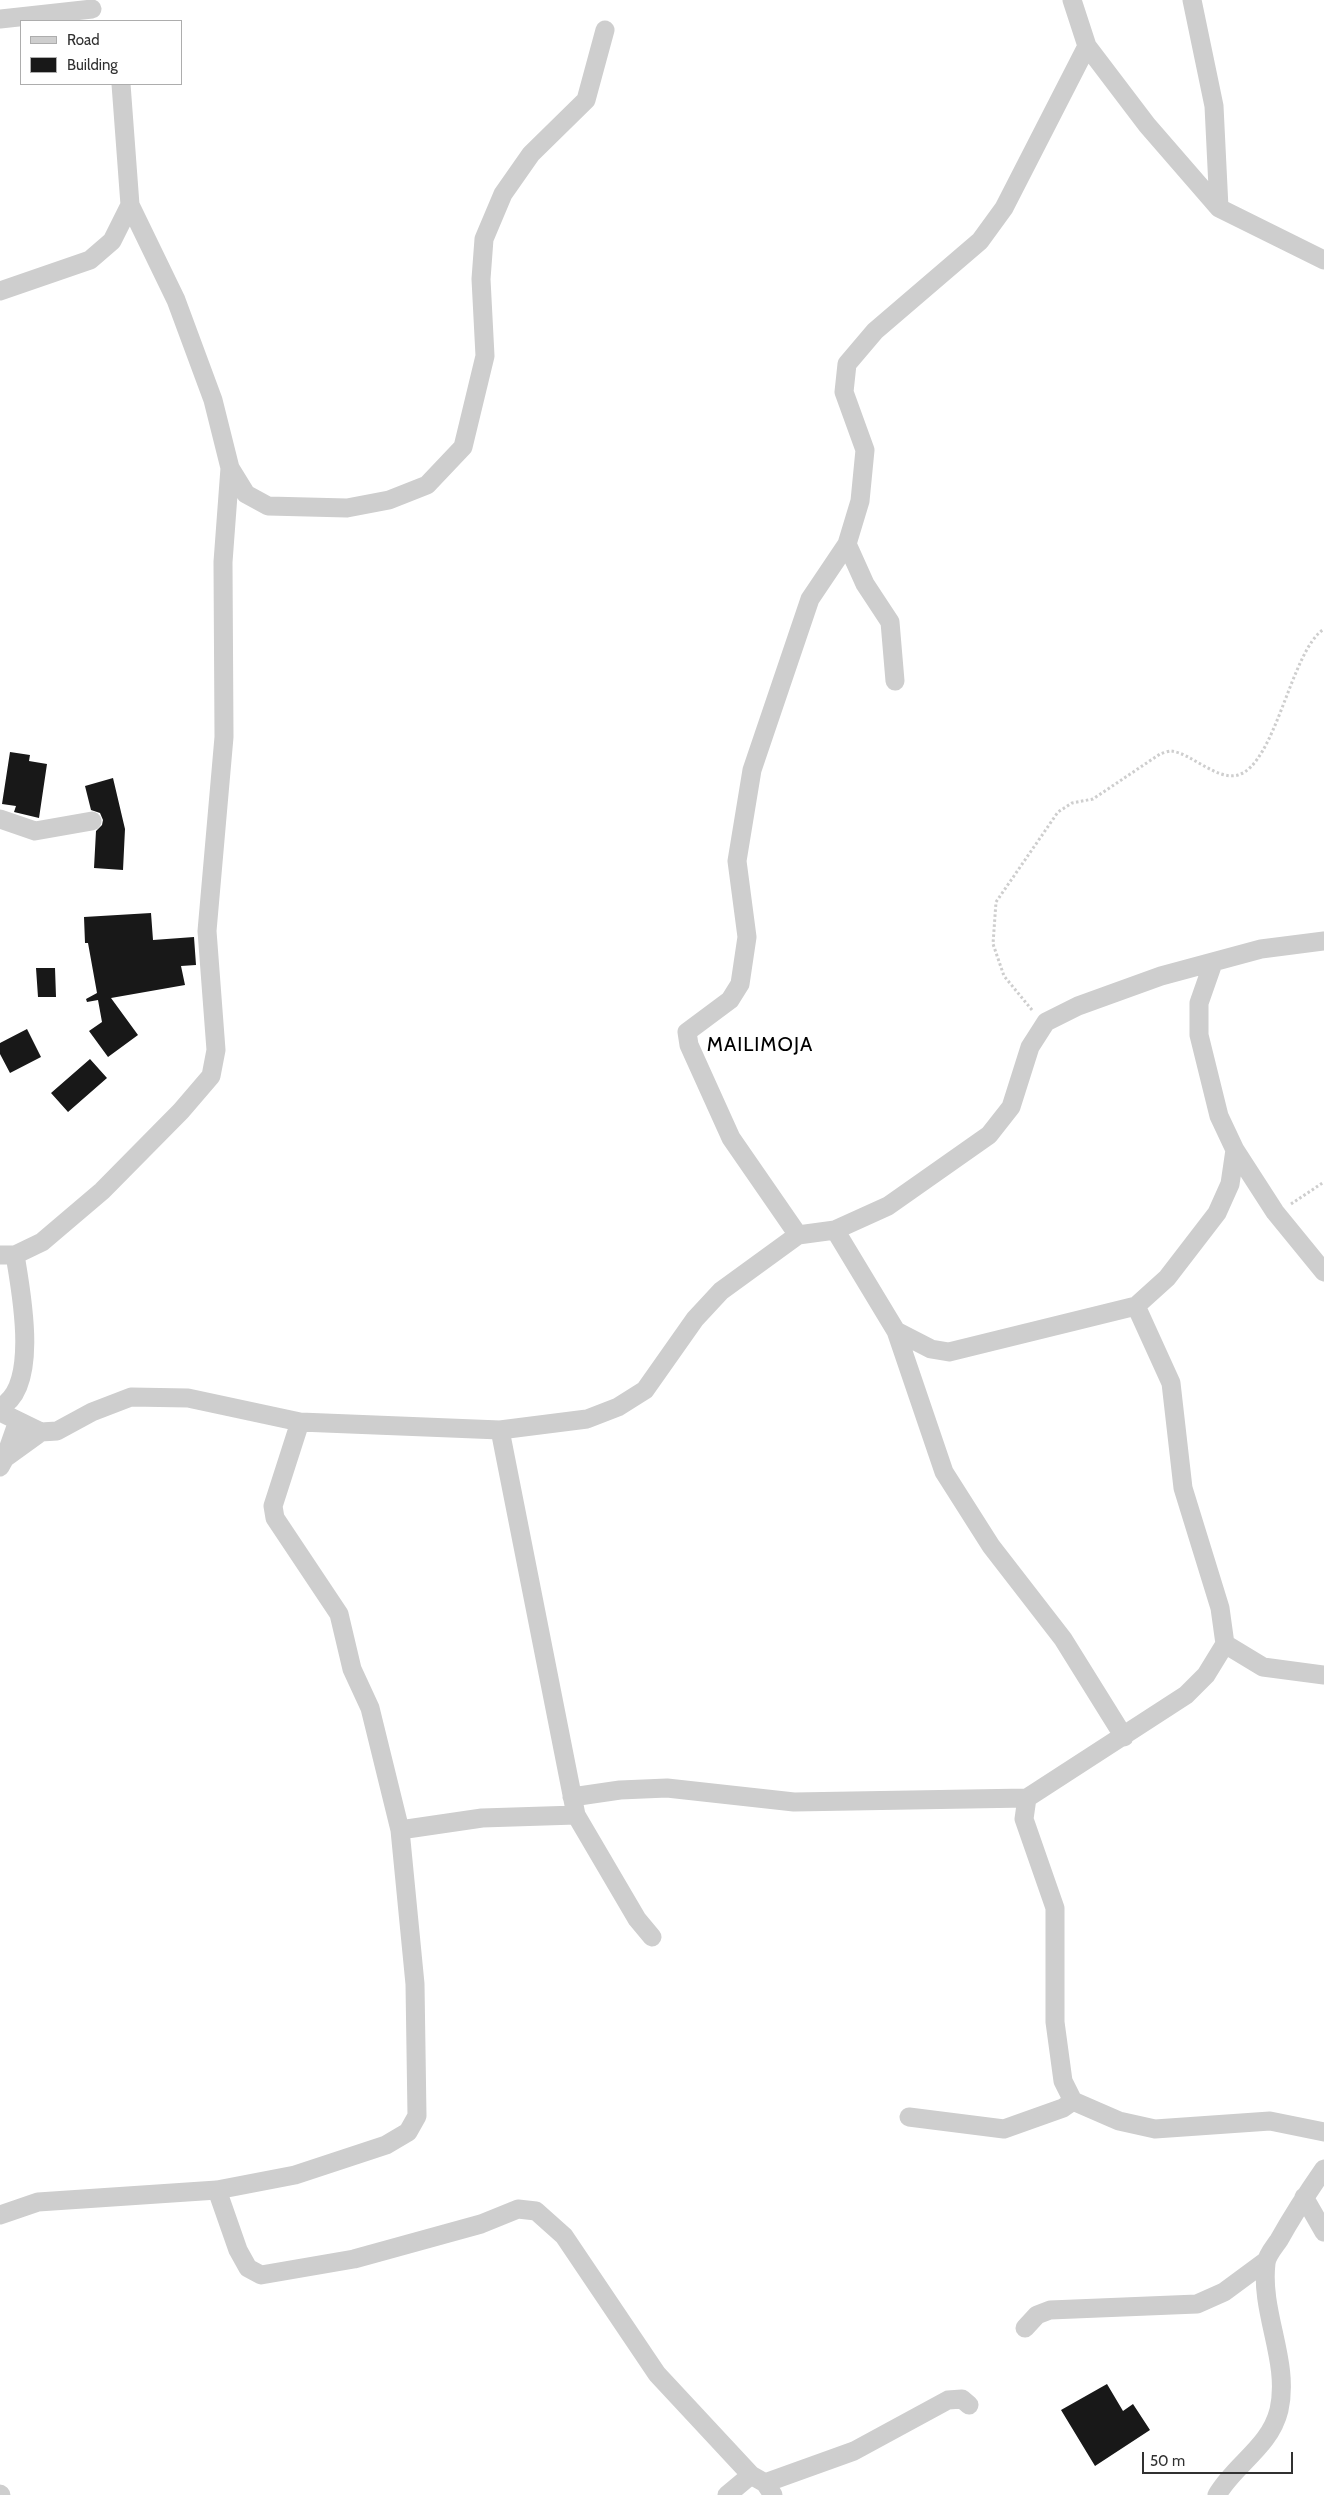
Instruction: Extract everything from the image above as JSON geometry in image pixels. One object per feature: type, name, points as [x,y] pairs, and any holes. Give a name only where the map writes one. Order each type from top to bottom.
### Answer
[{"type":"street","points":[[1072,0],[1087,46],[1147,125],[1219,208],[1324,260]]},
{"type":"street","points":[[1192,0],[1214,106],[1219,208]]},
{"type":"street","points":[[0,19],[92,10]]},
{"type":"street","points":[[121,85],[130,205],[176,300],[213,400],[230,468],[246,494],[268,506],[347,508],[390,500],[427,484],[463,447],[485,356],[481,279],[484,239],[503,194],[531,154],[586,100],[605,30]]},
{"type":"street","points":[[798,1235],[731,1138],[689,1045],[688,1032],[730,1000],[740,984],[747,937],[736,861],[752,770],[810,599],[847,544],[860,501],[865,450],[844,392],[847,364],[875,331],[980,242],[1004,208],[1087,46]]},
{"type":"street","points":[[0,291],[90,260],[112,241],[130,205]]},
{"type":"street","points":[[0,1407],[9,1403],[18,1390],[23,1371],[24,1306],[7,1255],[42,1242],[102,1191],[181,1111],[210,1076],[216,1050],[207,931],[224,737],[223,562],[230,468]]},
{"type":"street","points":[[847,544],[865,584],[890,622],[896,681]]},
{"type":"street","points":[[0,819],[35,830],[92,821]]},
{"type":"street","points":[[0,1412],[41,1432],[57,1431],[92,1412],[131,1397],[188,1398],[300,1422],[500,1430],[587,1419],[618,1407],[645,1390],[695,1319],[721,1291],[798,1235],[835,1230],[888,1206],[989,1135],[1011,1107],[1030,1047],[1046,1022],[1078,1006],[1161,976],[1261,949],[1324,942]]},
{"type":"street","points":[[1213,963],[1199,1003],[1199,1035],[1219,1116],[1235,1150],[1275,1212],[1324,1272]]},
{"type":"street","points":[[896,1331],[932,1350],[949,1352],[1136,1306],[1166,1278],[1217,1213],[1230,1184],[1235,1150]]},
{"type":"street","points":[[835,1230],[896,1331],[944,1472],[991,1546],[1063,1639],[1124,1737]]},
{"type":"street","points":[[400,1830],[574,1806],[620,1790],[667,1788],[794,1802],[1027,1798],[1124,1737],[1186,1695],[1206,1675],[1224,1644],[1220,1608],[1183,1488],[1171,1383],[1136,1306]]},
{"type":"street","points":[[3,1462],[18,1421]]},
{"type":"street","points":[[0,2215],[38,2202],[217,2190],[295,2176],[344,2161],[386,2145],[408,2132],[417,2116],[415,1984],[400,1830],[370,1708],[352,1669],[339,1614],[276,1518],[273,1506],[300,1422]]},
{"type":"street","points":[[500,1430],[574,1806],[637,1919],[652,1937]]},
{"type":"street","points":[[3,1462],[41,1432]]},
{"type":"street","points":[[1224,1644],[1263,1667],[1324,1675]]},
{"type":"street","points":[[1027,1798],[1024,1820],[1055,1908],[1055,2022],[1063,2081],[1073,2101],[1119,2122],[1155,2129],[1270,2121],[1324,2132]]},
{"type":"street","points":[[910,2117],[1004,2129],[1063,2108],[1073,2101]]},
{"type":"street","points":[[1025,2328],[1037,2315],[1050,2310],[1197,2304],[1224,2292],[1266,2261],[1304,2197],[1324,2169]]},
{"type":"street","points":[[217,2190],[238,2250],[248,2268],[261,2275],[354,2259],[481,2224],[518,2209],[536,2211],[564,2236],[657,2374],[763,2484]]},
{"type":"street","points":[[1304,2197],[1324,2232]]},
{"type":"street","points":[[1217,2495],[1223,2484],[1263,2445],[1279,2411],[1282,2378],[1266,2301],[1266,2261]]},
{"type":"street","points":[[727,2495],[854,2451],[948,2400],[962,2399],[969,2405]]},
{"type":"path","points":[[1046,1022],[1024,1002],[1004,976],[993,944],[996,902],[1058,812],[1072,803],[1093,799],[1160,754],[1170,751],[1225,775],[1238,775],[1251,768],[1271,734],[1309,646],[1324,629]]},
{"type":"path","points":[[1275,1212],[1304,1197],[1324,1182]]},
{"type":"building","points":[[10,752],[30,755],[29,761],[47,764],[39,818],[14,812],[16,806],[2,804]]},
{"type":"building","points":[[113,778],[125,829],[123,870],[94,868],[96,831],[102,825],[103,820],[100,813],[91,810],[85,786]]},
{"type":"building","points":[[151,913],[153,940],[194,937],[196,965],[181,966],[185,985],[111,998],[138,1035],[108,1057],[89,1031],[102,1022],[98,1000],[87,1002],[86,999],[97,993],[88,943],[85,943],[84,917]]},
{"type":"building","points":[[36,968],[55,968],[56,997],[38,997]]},
{"type":"building","points":[[27,1029],[41,1057],[10,1073],[0,1054],[0,1043]]},
{"type":"building","points":[[90,1059],[107,1078],[68,1112],[51,1093]]},
{"type":"building","points":[[1107,2384],[1123,2411],[1133,2404],[1150,2430],[1095,2466],[1061,2410]]},
{"type":"district","name":"MAILIMOJA","points":[[760,1045]]}]
